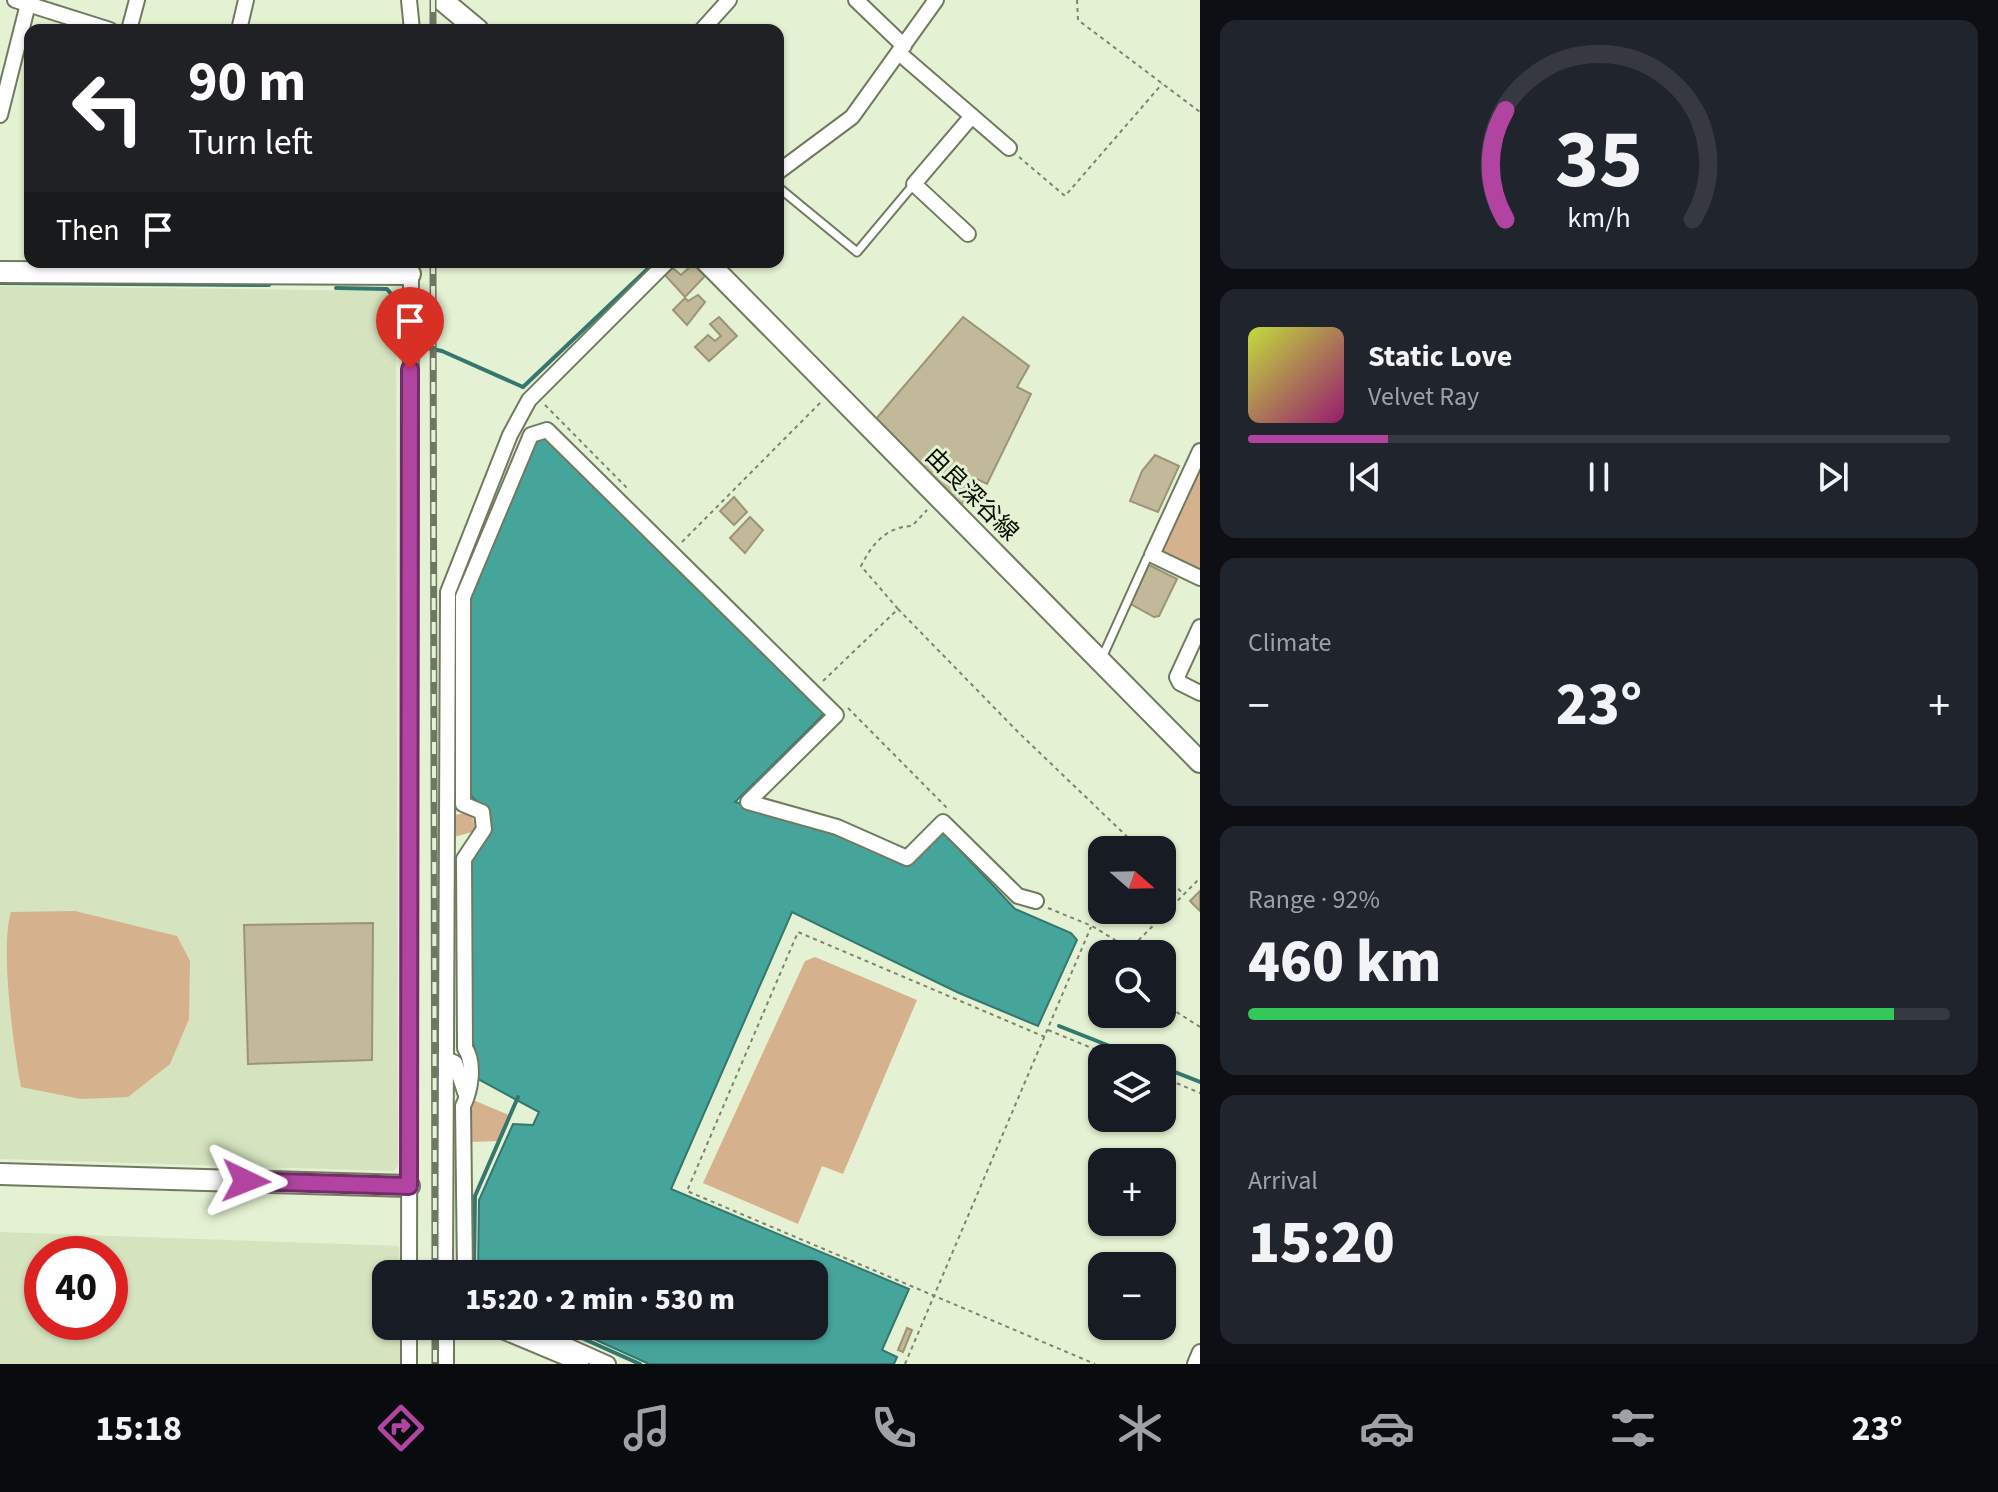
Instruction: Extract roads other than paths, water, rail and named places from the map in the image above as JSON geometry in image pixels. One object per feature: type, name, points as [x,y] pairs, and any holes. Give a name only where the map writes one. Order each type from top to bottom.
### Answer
[{"type":"street","points":[[131,24],[137,0]]},
{"type":"street","points":[[240,24],[246,0]]},
{"type":"street","points":[[409,0],[411,24]]},
{"type":"street","points":[[707,24],[729,0]]},
{"type":"street","points":[[856,0],[901,50],[1009,148]]},
{"type":"street","points":[[784,168],[852,117],[936,0]]},
{"type":"street","points":[[0,115],[24,1],[92,24]]},
{"type":"street","points":[[445,1],[471,24]]},
{"type":"street","points":[[968,234],[914,184],[972,116]]},
{"type":"street","points":[[0,272],[56,268]]},
{"type":"street","points":[[409,1260],[410,268]]},
{"type":"street","points":[[445,1260],[448,592],[510,435],[534,394],[661,268]]},
{"type":"street","name":"由良深谷線","points":[[713,268],[939,498],[1102,656],[1200,762]]},
{"type":"street","points":[[465,1260],[463,1106],[467,1099],[470,1056],[465,1048],[464,859],[484,829],[482,812],[463,804],[463,597],[531,435],[547,430],[836,715],[748,802],[837,827],[907,858],[943,822],[1018,896],[1036,901]]},
{"type":"street","points":[[1200,451],[1152,555],[1200,578]]},
{"type":"street","points":[[1200,627],[1177,677],[1180,683],[1200,693]]},
{"type":"street","points":[[446,1059],[455,1063],[467,1099]]},
{"type":"street","points":[[0,1174],[409,1186]]},
{"type":"street","points":[[409,1340],[409,1364]]},
{"type":"street","points":[[446,1340],[446,1364]]},
{"type":"street","points":[[524,1340],[581,1364]]},
{"type":"street","points":[[554,1340],[608,1364]]},
{"type":"street","points":[[1195,1364],[1200,1352]]},
{"type":"lane","points":[[784,192],[857,252],[914,184]]},
{"type":"lane","points":[[1102,656],[1147,558],[1152,555]]},
{"type":"water","points":[[546,434],[824,714],[735,802],[832,827],[903,865],[911,864],[943,832],[1015,909],[1071,933],[1077,940],[1038,1026],[959,993],[792,912],[671,1189],[909,1289],[882,1350],[897,1357],[894,1364],[649,1364],[596,1340],[828,1340],[828,1260],[478,1260],[479,1200],[513,1124],[533,1125],[539,1112],[476,1078],[476,1055],[471,1034],[468,859],[486,831],[482,806],[472,797],[466,783],[467,596],[532,438]]},
{"type":"waterway","points":[[523,387],[649,268]]},
{"type":"waterway","points":[[0,283],[269,285]]},
{"type":"waterway","points":[[336,288],[387,289],[398,302],[398,347]]},
{"type":"waterway","points":[[422,347],[442,351],[523,387]]},
{"type":"waterway","points":[[1059,1026],[1105,1044]]},
{"type":"waterway","points":[[1176,1073],[1200,1082]]},
{"type":"waterway","points":[[474,1260],[475,1196],[518,1097]]},
{"type":"waterway","points":[[586,1340],[640,1364]]},
{"type":"railway","points":[[433,0],[433,24]]},
{"type":"railway","points":[[433,268],[435,1260]]},
{"type":"railway","points":[[435,1340],[435,1364]]}]
